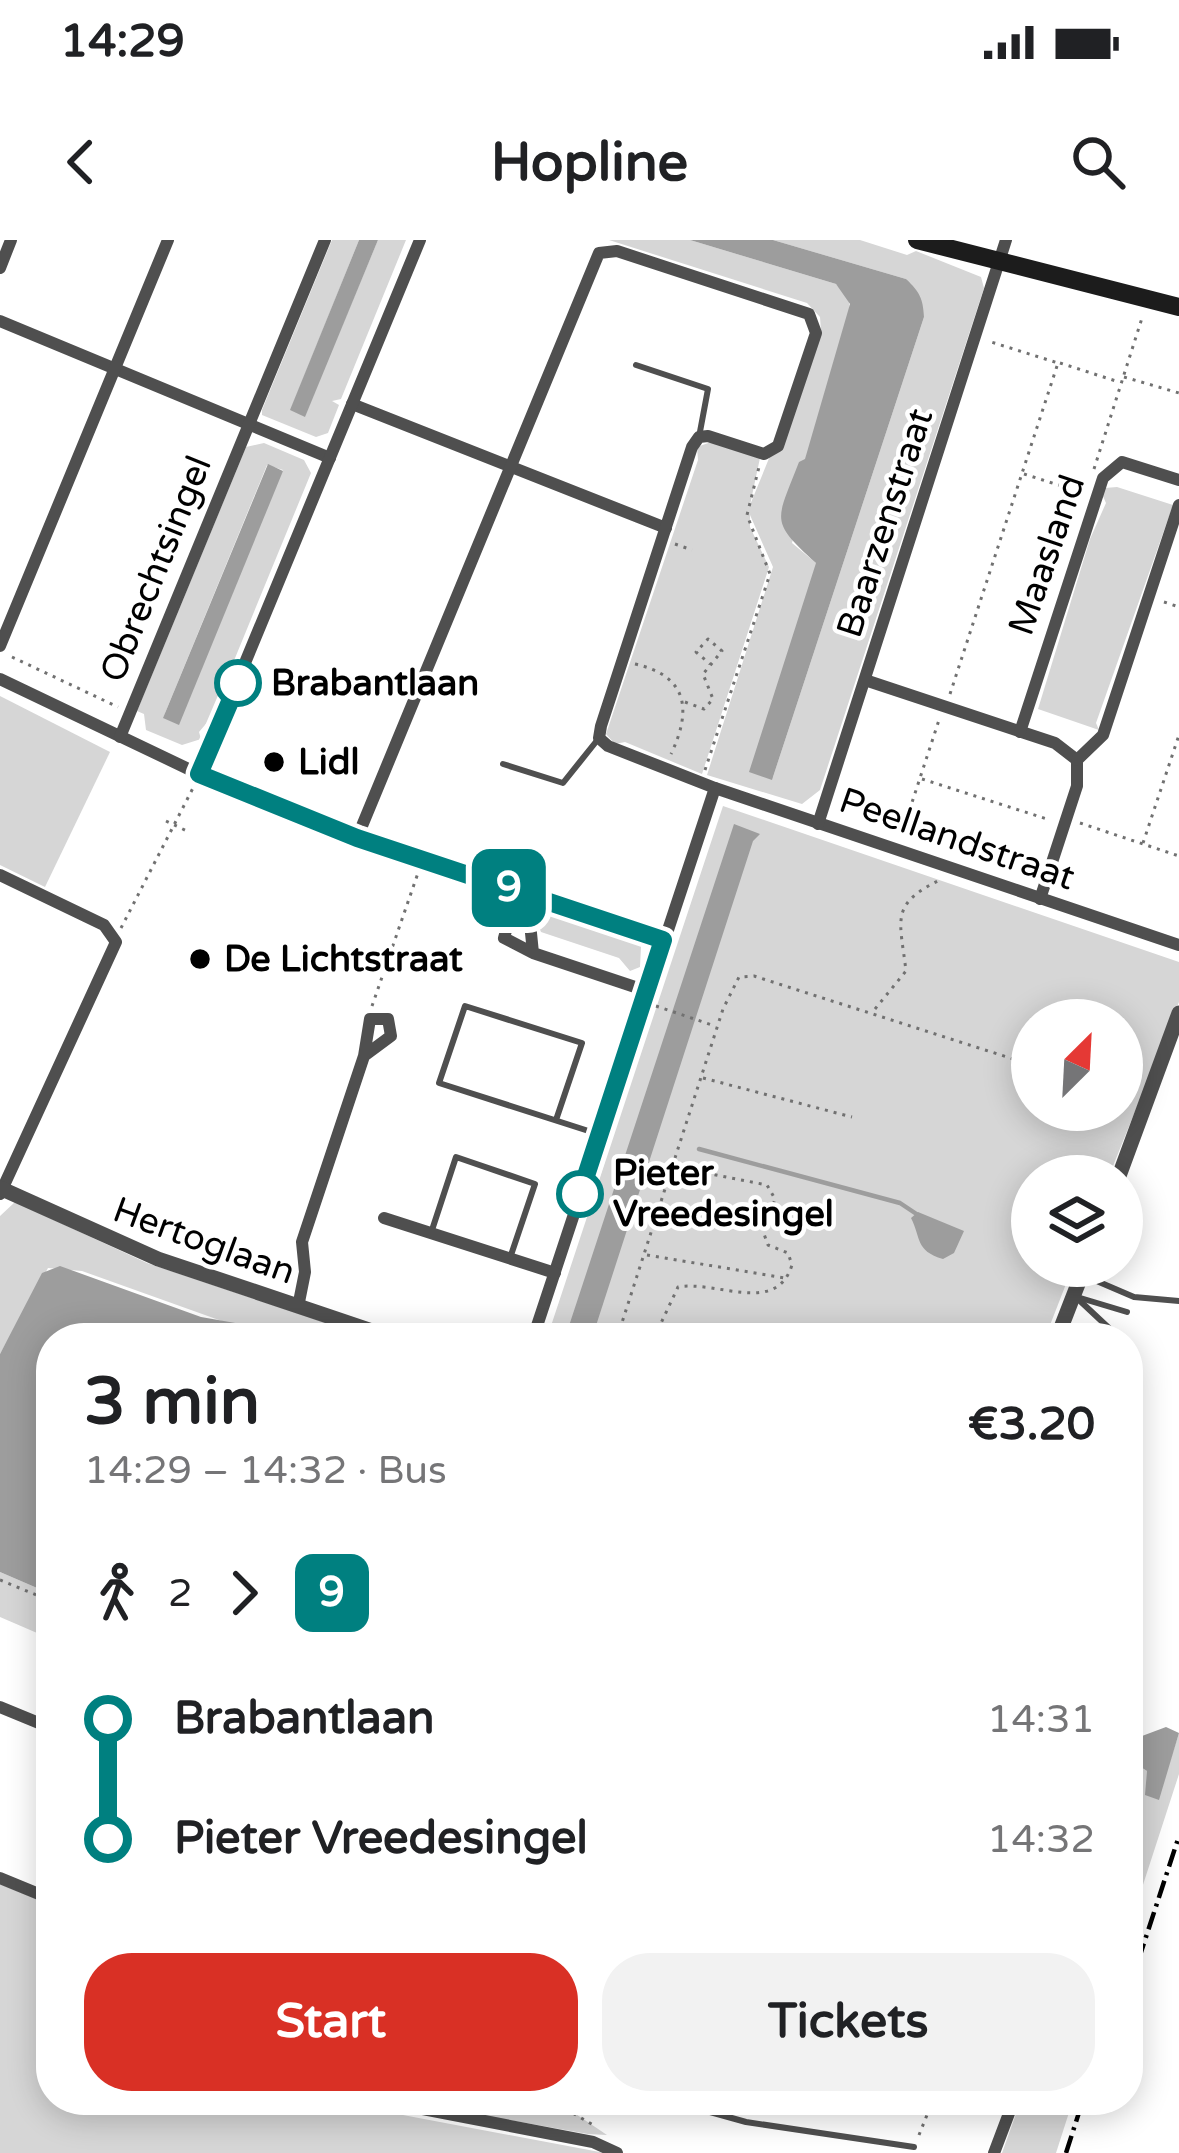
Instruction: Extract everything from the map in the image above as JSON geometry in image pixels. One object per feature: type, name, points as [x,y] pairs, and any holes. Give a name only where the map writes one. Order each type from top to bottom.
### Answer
[{"type":"main road","points":[[916,240],[1179,308]]},
{"type":"street","points":[[0,268],[11,240]]},
{"type":"street","points":[[0,649],[169,240]]},
{"type":"street","name":"Obrechtsingel","points":[[120,737],[325,240]]},
{"type":"street","points":[[199,774],[420,240]]},
{"type":"street","name":"Baarzenstraat","points":[[818,824],[1006,240]]},
{"type":"street","points":[[357,838],[595,262],[605,250],[803,309],[813,319],[815,333],[781,438],[764,454],[699,437],[599,738]]},
{"type":"street","points":[[0,322],[330,458]]},
{"type":"street","points":[[352,404],[664,534]]},
{"type":"street","name":"Maasland","points":[[1020,732],[1110,466],[1121,462],[1179,479]]},
{"type":"street","points":[[1077,760],[1103,735],[1179,505]]},
{"type":"street","points":[[0,679],[199,774],[357,838],[663,940]]},
{"type":"street","points":[[865,680],[1055,743],[1077,760],[1079,773],[1066,822],[1040,899]]},
{"type":"street","name":"Peellandstraat","points":[[599,738],[700,783],[1179,945]]},
{"type":"street","points":[[538,1323],[716,788]]},
{"type":"street","points":[[0,875],[114,932],[116,942],[1,1190]]},
{"type":"street","points":[[533,952],[646,991]]},
{"type":"street","points":[[1127,1155],[1179,1013]]},
{"type":"street","points":[[298,1306],[305,1272],[302,1242],[364,1056],[370,1019],[388,1019],[394,1031],[364,1056]]},
{"type":"street","name":"Hertoglaan","points":[[1,1190],[158,1259],[348,1323]]},
{"type":"street","points":[[384,1218],[554,1274]]},
{"type":"street","points":[[1063,1323],[1077,1287]]},
{"type":"street","points":[[0,1706],[36,1722]]},
{"type":"street","points":[[0,1878],[36,1893]]},
{"type":"street","points":[[447,2115],[613,2150]]},
{"type":"street","points":[[994,2153],[1008,2115]]},
{"type":"lane","points":[[636,364],[708,389],[699,437]]},
{"type":"lane","points":[[503,764],[563,783],[599,738]]},
{"type":"lane","points":[[556,1120],[582,1043],[465,1006],[439,1083],[600,1134]]},
{"type":"lane","points":[[430,1233],[456,1157],[535,1184],[510,1259]]},
{"type":"lane","points":[[1115,1287],[1134,1297],[1179,1301]]},
{"type":"lane","points":[[1073,1296],[1127,1312]]},
{"type":"lane","points":[[1073,1296],[1103,1323]]},
{"type":"lane","points":[[721,2115],[914,2147]]},
{"type":"path","points":[[1022,473],[1098,492],[1093,464],[1148,299]]},
{"type":"path","points":[[977,338],[1179,393]]},
{"type":"path","points":[[896,850],[1058,362]]},
{"type":"path","points":[[700,783],[770,574],[747,514],[764,454]]},
{"type":"path","points":[[664,534],[692,550]]},
{"type":"path","points":[[1149,598],[1179,607]]},
{"type":"path","points":[[622,663],[668,675],[685,702],[698,710],[710,705],[712,693],[703,674],[722,651],[708,639],[696,652],[710,664]]},
{"type":"path","points":[[0,649],[130,712]]},
{"type":"path","points":[[665,769],[683,724],[685,702]]},
{"type":"path","points":[[1143,844],[1179,735]]},
{"type":"path","points":[[114,932],[129,922],[199,774]]},
{"type":"path","points":[[920,778],[1179,856]]},
{"type":"path","points":[[166,820],[189,832]]},
{"type":"path","points":[[370,1019],[412,882],[426,861]]},
{"type":"path","points":[[874,1011],[906,971],[900,911],[910,894],[957,872]]},
{"type":"path","points":[[622,1323],[733,983],[748,975],[1011,1058]]},
{"type":"path","points":[[659,1006],[716,1026]]},
{"type":"path","points":[[701,1078],[852,1117]]},
{"type":"path","points":[[673,1166],[772,1190],[775,1199],[764,1234],[768,1244],[788,1253],[788,1278]]},
{"type":"path","points":[[645,1254],[764,1279],[788,1278]]},
{"type":"path","points":[[661,1323],[678,1288],[704,1283],[765,1294],[788,1278]]},
{"type":"path","points":[[0,1580],[36,1595]]},
{"type":"path","points":[[576,2115],[595,2126],[613,2150]]},
{"type":"path","points":[[914,2147],[927,2115]]},
{"type":"shaded area","points":[[332,240],[359,240],[291,409],[304,416],[378,240],[406,240],[341,399],[332,401],[339,405],[328,433],[316,437],[262,415],[262,410]]},
{"type":"shaded area","points":[[359,240],[378,240],[305,417],[290,410]]},
{"type":"shaded area","points":[[609,240],[690,240],[836,284],[848,296],[851,314],[792,543],[816,563],[816,570],[772,780],[924,317],[906,279],[773,240],[860,240],[907,255],[916,251],[981,277],[984,288],[820,790],[802,804],[707,775],[773,567],[750,515],[750,527],[769,567],[702,774],[625,742],[615,744],[606,734],[698,460],[697,447],[711,442],[760,458],[750,505],[821,331],[820,317],[807,303]]},
{"type":"shaded area","points":[[690,240],[773,240],[906,279],[923,305],[924,317],[772,780],[749,772],[816,563],[790,538],[781,519],[782,509],[799,462],[805,459],[850,304],[836,284]]},
{"type":"shaded area","points":[[264,443],[304,460],[311,473],[210,719],[199,732],[201,739],[182,745],[146,730],[144,714],[137,711],[246,447]],"holes":[[[267,465],[283,470],[163,718]]]},
{"type":"shaded area","points":[[268,464],[283,471],[179,725],[163,718]]},
{"type":"shaded area","points":[[1117,487],[1173,505],[1096,723],[1099,730],[1038,709],[1090,539],[1106,503],[1102,494],[1105,488]]},
{"type":"shaded area","points":[[0,696],[110,752],[45,887],[0,865]]},
{"type":"shaded area","points":[[723,806],[1179,962],[1179,1002],[1143,1091],[1143,999],[1011,999],[1011,1131],[1127,1131],[1117,1155],[1011,1155],[1011,1287],[1065,1287],[1051,1323],[552,1323]]},
{"type":"shaded area","points":[[734,824],[760,834],[753,841],[597,1323],[570,1323]]},
{"type":"shaded area","points":[[482,893],[641,946],[640,967],[630,971],[619,958],[541,932],[535,917],[511,908],[501,914],[486,909],[476,900]]},
{"type":"shaded area","points":[[15,1202],[147,1263],[326,1323],[227,1323],[82,1271],[48,1268],[0,1354],[0,1216]]},
{"type":"shaded area","points":[[918,1212],[964,1231],[954,1253],[943,1259],[923,1248],[911,1218]]},
{"type":"shaded area","points":[[60,1266],[201,1317],[235,1323],[36,1323],[36,1588],[0,1572],[0,1354],[42,1273]]},
{"type":"shaded area","points":[[0,1572],[36,1588],[36,1633],[0,1617]]},
{"type":"shaded area","points":[[1166,1727],[1179,1733],[1159,1800],[1145,1795],[1143,1736]]},
{"type":"shaded area","points":[[1179,1733],[1179,1774],[1143,1885],[1143,1768],[1158,1799]]},
{"type":"shaded area","points":[[0,1884],[36,1899],[36,2115],[403,2115],[605,2153],[0,2153]]},
{"type":"shaded area","points":[[481,2115],[577,2115],[607,2135]]},
{"type":"shaded area","points":[[1016,2115],[1068,2115],[1056,2153],[1002,2153]]},
{"type":"waterway","points":[[699,1149],[900,1203],[921,1217]]},
{"type":"railway","points":[[1143,1946],[1179,1836]]},
{"type":"railway","points":[[1066,2153],[1078,2115]]},
{"type":"bus line","name":"9","points":[[238,683],[199,774],[357,838],[663,940],[580,1194]]},
{"type":"place","name":"Brabantlaan","points":[[238,683]]},
{"type":"place","name":"Lidl","points":[[274,762]]},
{"type":"place","name":"De Lichtstraat","points":[[200,959]]},
{"type":"place","name":"Pieter Vreedesingel","points":[[580,1194]]}]
